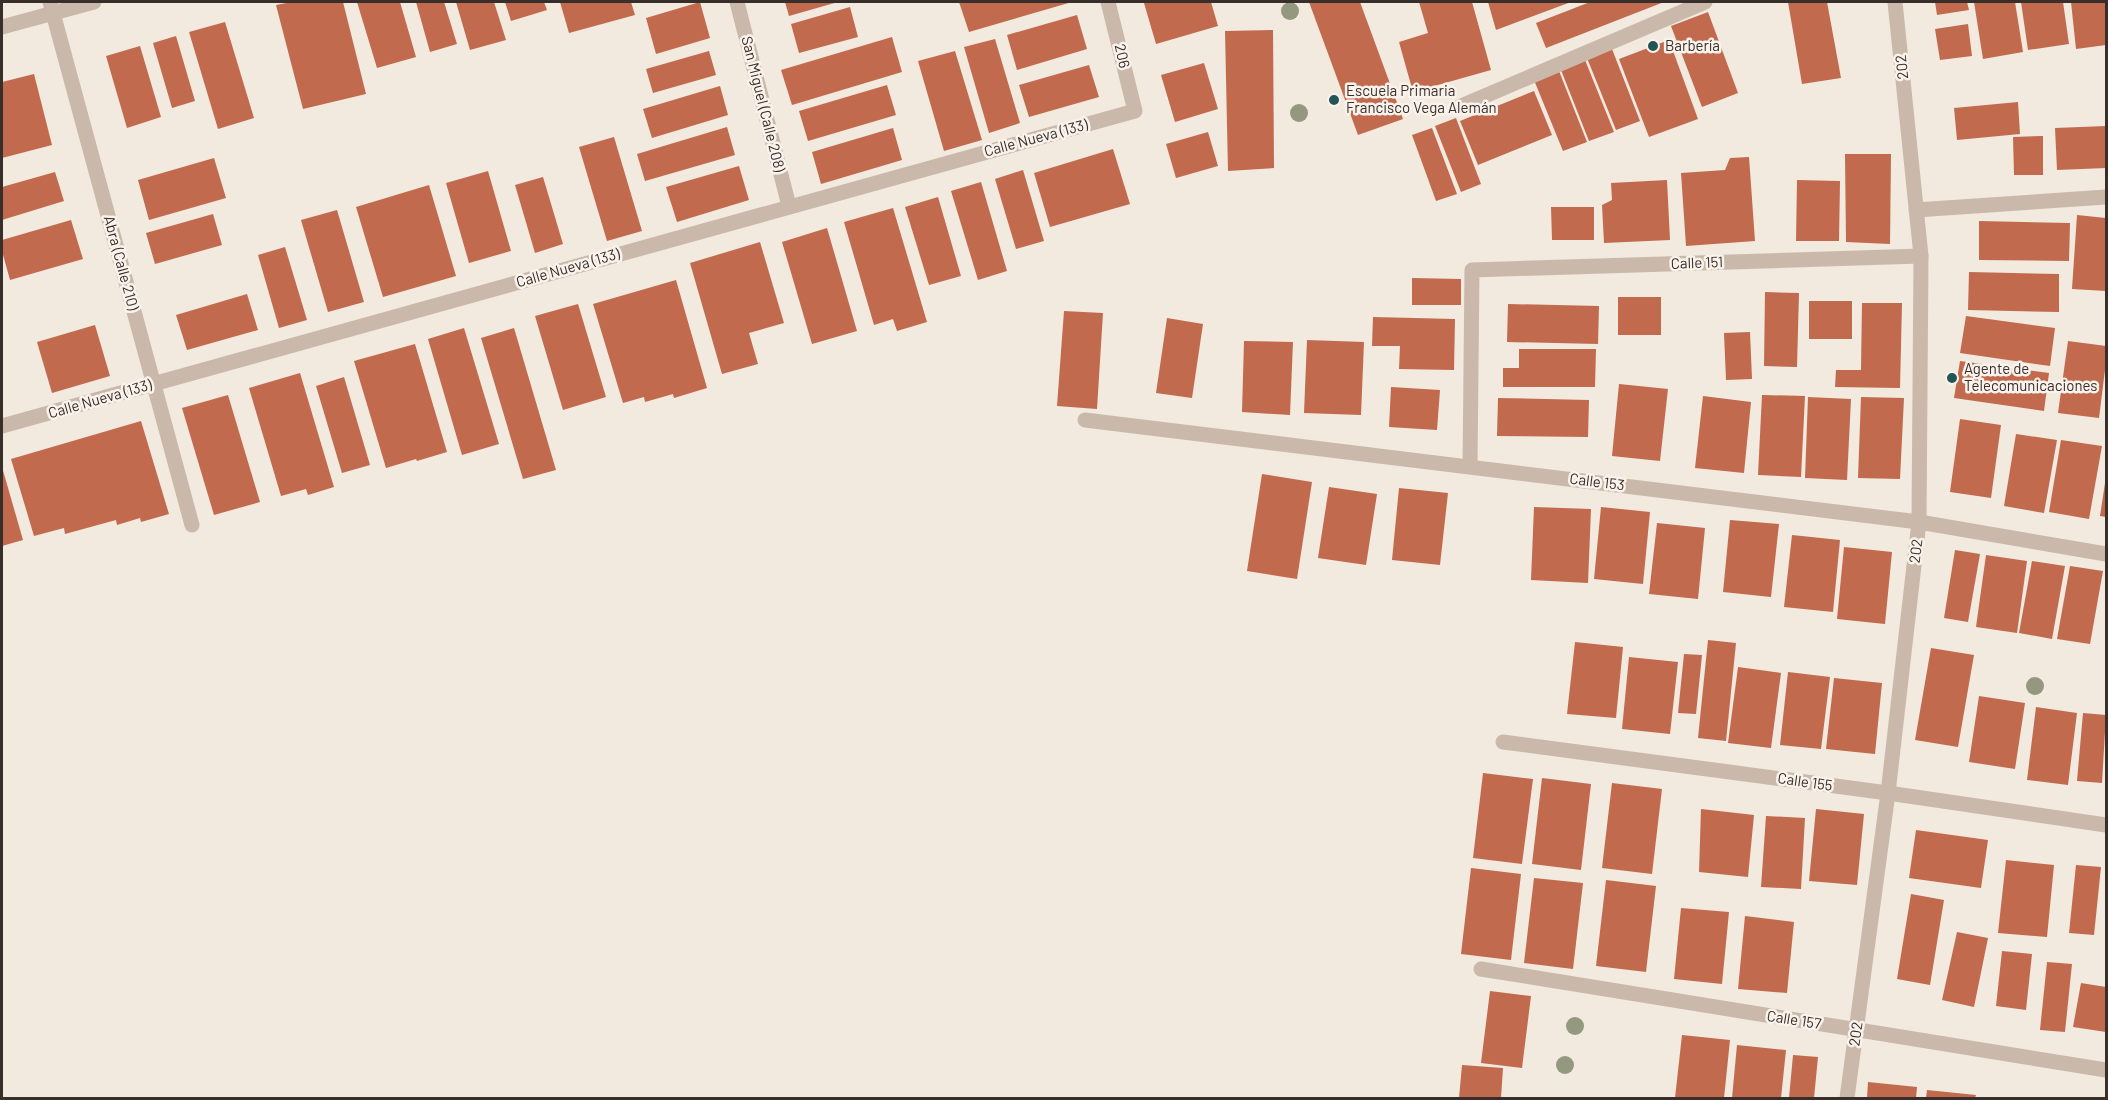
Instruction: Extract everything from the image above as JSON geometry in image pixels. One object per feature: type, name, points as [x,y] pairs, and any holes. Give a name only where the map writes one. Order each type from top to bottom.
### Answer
[{"type":"street","points":[[2,27],[51,7],[94,2]]},
{"type":"street","name":"San Miguel (Calle 208)","points":[[737,2],[789,206]]},
{"type":"street","name":"206","points":[[1108,2],[1134,111]]},
{"type":"street","points":[[1459,107],[1705,2]]},
{"type":"street","name":"202","points":[[1847,1098],[1888,793],[1919,522],[1921,256],[1895,2]]},
{"type":"street","name":"Abra (Calle 210)","points":[[51,7],[192,525]]},
{"type":"street","name":"Calle Nueva (133)","points":[[2,426],[1134,111]]},
{"type":"street","points":[[1916,210],[2106,197]]},
{"type":"street","name":"Calle 151","points":[[1470,466],[1472,270],[1921,256]]},
{"type":"street","name":"Calle 153","points":[[1085,420],[1919,522],[2106,554]]},
{"type":"street","name":"Calle 155","points":[[1503,742],[1888,793],[2106,825]]},
{"type":"street","name":"Calle 157","points":[[1481,969],[2106,1070]]},
{"type":"building","points":[[292,2],[343,2],[366,94],[303,109],[276,5]]},
{"type":"building","points":[[357,2],[400,2],[416,57],[377,68]]},
{"type":"building","points":[[416,2],[444,2],[457,44],[430,52]]},
{"type":"building","points":[[456,2],[494,2],[506,40],[470,50]]},
{"type":"building","points":[[505,2],[544,2],[547,10],[511,21]]},
{"type":"building","points":[[560,2],[631,2],[635,15],[569,33]]},
{"type":"building","points":[[700,2],[710,38],[656,54],[646,18]]},
{"type":"building","points":[[785,2],[838,2],[789,16]]},
{"type":"building","points":[[959,2],[1072,2],[969,32]]},
{"type":"building","points":[[1211,2],[1218,26],[1156,44],[1144,3]]},
{"type":"building","points":[[1309,2],[1360,2],[1403,119],[1358,135]]},
{"type":"building","points":[[1419,2],[1472,2],[1491,70],[1413,92],[1399,42],[1428,33]]},
{"type":"building","points":[[1488,2],[1571,2],[1496,30]]},
{"type":"building","points":[[1590,2],[1664,2],[1546,48],[1536,23]]},
{"type":"building","points":[[1788,2],[1827,2],[1841,78],[1802,84]]},
{"type":"building","points":[[1935,2],[1967,2],[1969,10],[1937,15]]},
{"type":"building","points":[[1974,2],[2015,2],[2023,52],[1983,59]]},
{"type":"building","points":[[2021,2],[2063,2],[2069,44],[2028,50]]},
{"type":"building","points":[[2071,2],[2106,2],[2106,45],[2076,49]]},
{"type":"building","points":[[850,7],[858,37],[799,53],[791,24]]},
{"type":"building","points":[[1708,12],[1738,93],[1702,107],[1671,26]]},
{"type":"building","points":[[1077,15],[1087,49],[1017,70],[1007,35]]},
{"type":"building","points":[[225,22],[254,118],[218,129],[189,32]]},
{"type":"building","points":[[1968,24],[1972,56],[1940,60],[1935,29]]},
{"type":"building","points":[[1273,30],[1274,168],[1228,171],[1225,31]]},
{"type":"building","points":[[176,36],[195,101],[172,108],[153,43]]},
{"type":"building","points":[[892,37],[902,72],[792,105],[781,70]]},
{"type":"building","points":[[995,39],[1020,123],[989,133],[964,47]]},
{"type":"building","points":[[1669,40],[1698,119],[1649,137],[1619,59]]},
{"type":"building","points":[[140,46],[161,117],[127,128],[106,56]]},
{"type":"building","points":[[1612,49],[1640,121],[1616,130],[1587,58]]},
{"type":"building","points":[[709,51],[716,75],[653,93],[646,69]]},
{"type":"building","points":[[955,51],[982,140],[944,151],[918,61]]},
{"type":"building","points":[[1585,60],[1614,132],[1589,141],[1561,70]]},
{"type":"building","points":[[1204,63],[1218,109],[1175,122],[1161,75]]},
{"type":"building","points":[[1089,65],[1099,97],[1029,117],[1019,85]]},
{"type":"building","points":[[1559,71],[1587,142],[1563,151],[1534,80]]},
{"type":"building","points":[[34,74],[52,145],[2,158],[2,82]]},
{"type":"building","points":[[887,85],[896,115],[808,141],[799,111]]},
{"type":"building","points":[[720,86],[728,115],[652,138],[643,109]]},
{"type":"building","points":[[1534,91],[1552,135],[1478,165],[1460,121]]},
{"type":"building","points":[[2018,102],[2020,134],[1957,140],[1954,108]]},
{"type":"building","points":[[1456,118],[1481,184],[1461,192],[1435,126]]},
{"type":"building","points":[[2106,126],[2106,168],[2057,170],[2055,128]]},
{"type":"building","points":[[727,127],[735,155],[645,181],[637,154]]},
{"type":"building","points":[[893,128],[902,160],[821,184],[812,152]]},
{"type":"building","points":[[1432,128],[1457,194],[1436,201],[1412,135]]},
{"type":"building","points":[[1208,132],[1218,166],[1176,178],[1166,144]]},
{"type":"building","points":[[2043,136],[2043,175],[2014,175],[2013,137]]},
{"type":"building","points":[[614,137],[642,231],[607,241],[579,147]]},
{"type":"building","points":[[1113,149],[1130,204],[1050,227],[1034,173]]},
{"type":"building","points":[[1845,154],[1891,154],[1890,244],[1846,242]]},
{"type":"building","points":[[1749,157],[1755,241],[1686,246],[1681,173],[1725,170],[1730,158]]},
{"type":"building","points":[[214,158],[226,198],[149,220],[138,180]]},
{"type":"building","points":[[739,166],[749,200],[677,222],[666,187]]},
{"type":"building","points":[[1023,170],[1044,241],[1016,249],[995,179]]},
{"type":"building","points":[[488,171],[511,251],[469,263],[446,183]]},
{"type":"building","points":[[55,172],[64,201],[2,220],[2,187]]},
{"type":"building","points":[[543,177],[563,244],[535,253],[515,185]]},
{"type":"building","points":[[1667,180],[1670,240],[1604,243],[1602,205],[1612,200],[1611,183]]},
{"type":"building","points":[[1797,180],[1840,181],[1839,241],[1796,241]]},
{"type":"building","points":[[981,182],[1007,271],[978,280],[951,191]]},
{"type":"building","points":[[429,185],[456,276],[383,297],[356,207]]},
{"type":"building","points":[[938,197],[961,276],[929,285],[905,207]]},
{"type":"building","points":[[1551,207],[1594,207],[1594,240],[1552,240]]},
{"type":"building","points":[[893,208],[927,322],[897,331],[893,319],[874,325],[844,222]]},
{"type":"building","points":[[337,210],[364,302],[328,312],[301,220]]},
{"type":"building","points":[[213,214],[222,245],[155,264],[146,233]]},
{"type":"building","points":[[2077,215],[2106,218],[2106,291],[2072,289]]},
{"type":"building","points":[[71,220],[83,259],[10,280],[2,251],[2,240]]},
{"type":"building","points":[[1979,221],[2070,223],[2069,261],[1979,260]]},
{"type":"building","points":[[827,228],[857,331],[812,344],[782,242]]},
{"type":"building","points":[[760,242],[784,323],[749,333],[758,364],[722,374],[690,263]]},
{"type":"building","points":[[285,247],[307,320],[279,328],[258,255]]},
{"type":"building","points":[[1969,272],[2059,274],[2059,312],[1968,310]]},
{"type":"building","points":[[1412,278],[1461,279],[1461,305],[1412,305]]},
{"type":"building","points":[[676,280],[707,388],[674,398],[673,394],[645,402],[644,397],[623,403],[593,304]]},
{"type":"building","points":[[1765,292],[1799,293],[1797,367],[1764,366]]},
{"type":"building","points":[[247,294],[258,330],[187,350],[176,315]]},
{"type":"building","points":[[1618,297],[1661,297],[1661,335],[1618,335]]},
{"type":"building","points":[[1809,301],[1852,301],[1852,339],[1809,339]]},
{"type":"building","points":[[1862,303],[1902,303],[1900,388],[1835,387],[1836,370],[1861,370]]},
{"type":"building","points":[[578,304],[606,397],[563,410],[535,316]]},
{"type":"building","points":[[1508,304],[1599,306],[1598,344],[1507,342]]},
{"type":"building","points":[[1064,311],[1103,313],[1097,409],[1057,406]]},
{"type":"building","points":[[1966,316],[2055,328],[2050,366],[1960,353]]},
{"type":"building","points":[[1373,317],[1455,319],[1454,370],[1399,369],[1400,346],[1372,346]]},
{"type":"building","points":[[1167,318],[1203,324],[1192,398],[1156,393]]},
{"type":"building","points":[[95,325],[110,376],[52,393],[37,342]]},
{"type":"building","points":[[464,328],[499,444],[462,455],[428,339]]},
{"type":"building","points":[[514,328],[556,470],[523,479],[481,338]]},
{"type":"building","points":[[1750,332],[1752,379],[1726,380],[1724,333]]},
{"type":"building","points":[[1307,340],[1364,342],[1361,415],[1304,413]]},
{"type":"building","points":[[1244,341],[1293,342],[1290,415],[1242,412]]},
{"type":"building","points":[[2068,341],[2106,346],[2099,418],[2058,413]]},
{"type":"building","points":[[415,344],[447,452],[386,468],[354,361]]},
{"type":"building","points":[[1519,349],[1596,349],[1595,387],[1503,387],[1503,368],[1519,368]]},
{"type":"building","points":[[1960,361],[2049,373],[2044,411],[1954,398]]},
{"type":"building","points":[[300,373],[334,487],[308,495],[306,489],[281,496],[249,388]]},
{"type":"building","points":[[344,377],[370,465],[342,473],[316,386]]},
{"type":"building","points":[[1619,384],[1668,389],[1660,461],[1612,456]]},
{"type":"building","points":[[1391,387],[1440,390],[1437,430],[1389,427]]},
{"type":"building","points":[[228,395],[260,502],[214,515],[182,408]]},
{"type":"building","points":[[1762,395],[1805,396],[1801,477],[1758,475]]},
{"type":"building","points":[[1703,396],[1751,402],[1744,473],[1695,468]]},
{"type":"building","points":[[1808,397],[1851,399],[1847,480],[1805,478]]},
{"type":"building","points":[[1861,397],[1904,398],[1900,479],[1858,478]]},
{"type":"building","points":[[1498,398],[1589,400],[1588,437],[1497,436]]},
{"type":"building","points":[[1960,419],[2001,425],[1991,498],[1950,492]]},
{"type":"building","points":[[141,421],[169,514],[141,522],[140,518],[117,525],[116,520],[65,534],[64,528],[34,536],[11,459]]},
{"type":"building","points":[[2016,434],[2057,440],[2044,513],[2004,506]]},
{"type":"building","points":[[2061,440],[2102,446],[2089,519],[2049,512]]},
{"type":"building","points":[[2,467],[23,540],[2,546]]},
{"type":"building","points":[[1262,474],[1312,482],[1297,579],[1247,571]]},
{"type":"building","points":[[2106,483],[2106,517],[2100,516]]},
{"type":"building","points":[[1329,487],[1377,494],[1366,565],[1318,558]]},
{"type":"building","points":[[1399,488],[1448,493],[1440,565],[1392,560]]},
{"type":"building","points":[[1534,507],[1591,509],[1588,583],[1531,580]]},
{"type":"building","points":[[1601,507],[1650,512],[1643,584],[1594,579]]},
{"type":"building","points":[[1730,520],[1779,524],[1771,597],[1723,592]]},
{"type":"building","points":[[1657,523],[1705,528],[1698,599],[1649,594]]},
{"type":"building","points":[[1792,535],[1840,540],[1833,612],[1784,607]]},
{"type":"building","points":[[1844,547],[1892,552],[1885,624],[1837,619]]},
{"type":"building","points":[[1955,550],[1980,554],[1968,622],[1944,618]]},
{"type":"building","points":[[1986,555],[2027,561],[2017,633],[1976,627]]},
{"type":"building","points":[[2032,561],[2065,566],[2052,639],[2019,633]]},
{"type":"building","points":[[2070,566],[2103,571],[2090,644],[2057,639]]},
{"type":"building","points":[[1708,640],[1736,643],[1726,741],[1698,738]]},
{"type":"building","points":[[1575,642],[1623,647],[1616,718],[1567,714]]},
{"type":"building","points":[[1931,648],[1974,655],[1958,747],[1915,740]]},
{"type":"building","points":[[1684,654],[1702,655],[1696,714],[1678,713]]},
{"type":"building","points":[[1629,657],[1678,662],[1670,734],[1622,729]]},
{"type":"building","points":[[1738,667],[1781,673],[1771,748],[1728,743]]},
{"type":"building","points":[[1788,672],[1830,677],[1821,749],[1780,745]]},
{"type":"building","points":[[1834,678],[1882,683],[1875,754],[1826,749]]},
{"type":"building","points":[[1979,696],[2025,703],[2015,769],[1969,762]]},
{"type":"building","points":[[2036,707],[2077,713],[2068,785],[2027,780]]},
{"type":"building","points":[[2083,713],[2106,715],[2102,783],[2077,781]]},
{"type":"building","points":[[1483,773],[1533,779],[1522,864],[1473,858]]},
{"type":"building","points":[[1542,778],[1591,784],[1581,870],[1532,864]]},
{"type":"building","points":[[1612,783],[1662,789],[1652,874],[1602,868]]},
{"type":"building","points":[[1701,809],[1754,815],[1748,877],[1699,872]]},
{"type":"building","points":[[1816,809],[1864,814],[1857,885],[1809,881]]},
{"type":"building","points":[[1766,816],[1805,818],[1801,889],[1761,887]]},
{"type":"building","points":[[1916,830],[1988,840],[1981,888],[1909,878]]},
{"type":"building","points":[[2006,860],[2054,865],[2047,937],[1998,933]]},
{"type":"building","points":[[2076,865],[2101,867],[2094,935],[2069,933]]},
{"type":"building","points":[[1471,868],[1521,874],[1511,960],[1461,954]]},
{"type":"building","points":[[1534,878],[1583,883],[1573,969],[1524,963]]},
{"type":"building","points":[[1606,880],[1656,886],[1646,972],[1596,966]]},
{"type":"building","points":[[1911,894],[1944,900],[1930,985],[1897,979]]},
{"type":"building","points":[[1681,908],[1729,912],[1722,984],[1674,979]]},
{"type":"building","points":[[1745,916],[1794,922],[1787,993],[1738,989]]},
{"type":"building","points":[[1957,932],[1988,938],[1974,1007],[1942,1000]]},
{"type":"building","points":[[2002,951],[2032,954],[2026,1010],[1996,1006]]},
{"type":"building","points":[[2047,962],[2072,964],[2065,1032],[2040,1030]]},
{"type":"building","points":[[2081,983],[2106,987],[2106,1032],[2073,1027]]},
{"type":"building","points":[[1490,991],[1531,996],[1522,1068],[1481,1063]]},
{"type":"building","points":[[1682,1035],[1730,1040],[1724,1098],[1675,1098]]},
{"type":"building","points":[[1737,1045],[1786,1050],[1781,1098],[1732,1098]]},
{"type":"building","points":[[1793,1055],[1818,1057],[1814,1098],[1789,1098]]},
{"type":"building","points":[[1462,1065],[1503,1068],[1501,1098],[1459,1098]]},
{"type":"building","points":[[1868,1082],[1917,1087],[1916,1098],[1867,1098]]},
{"type":"building","points":[[1927,1090],[1976,1095],[1975,1098],[1926,1098]]},
{"type":"place","name":"Barbería","points":[[1653,46]]},
{"type":"place","name":"Escuela Primaria Francisco Vega Alemán","points":[[1334,100]]},
{"type":"place","name":"Agente de Telecomunicaciones","points":[[1952,378]]}]
